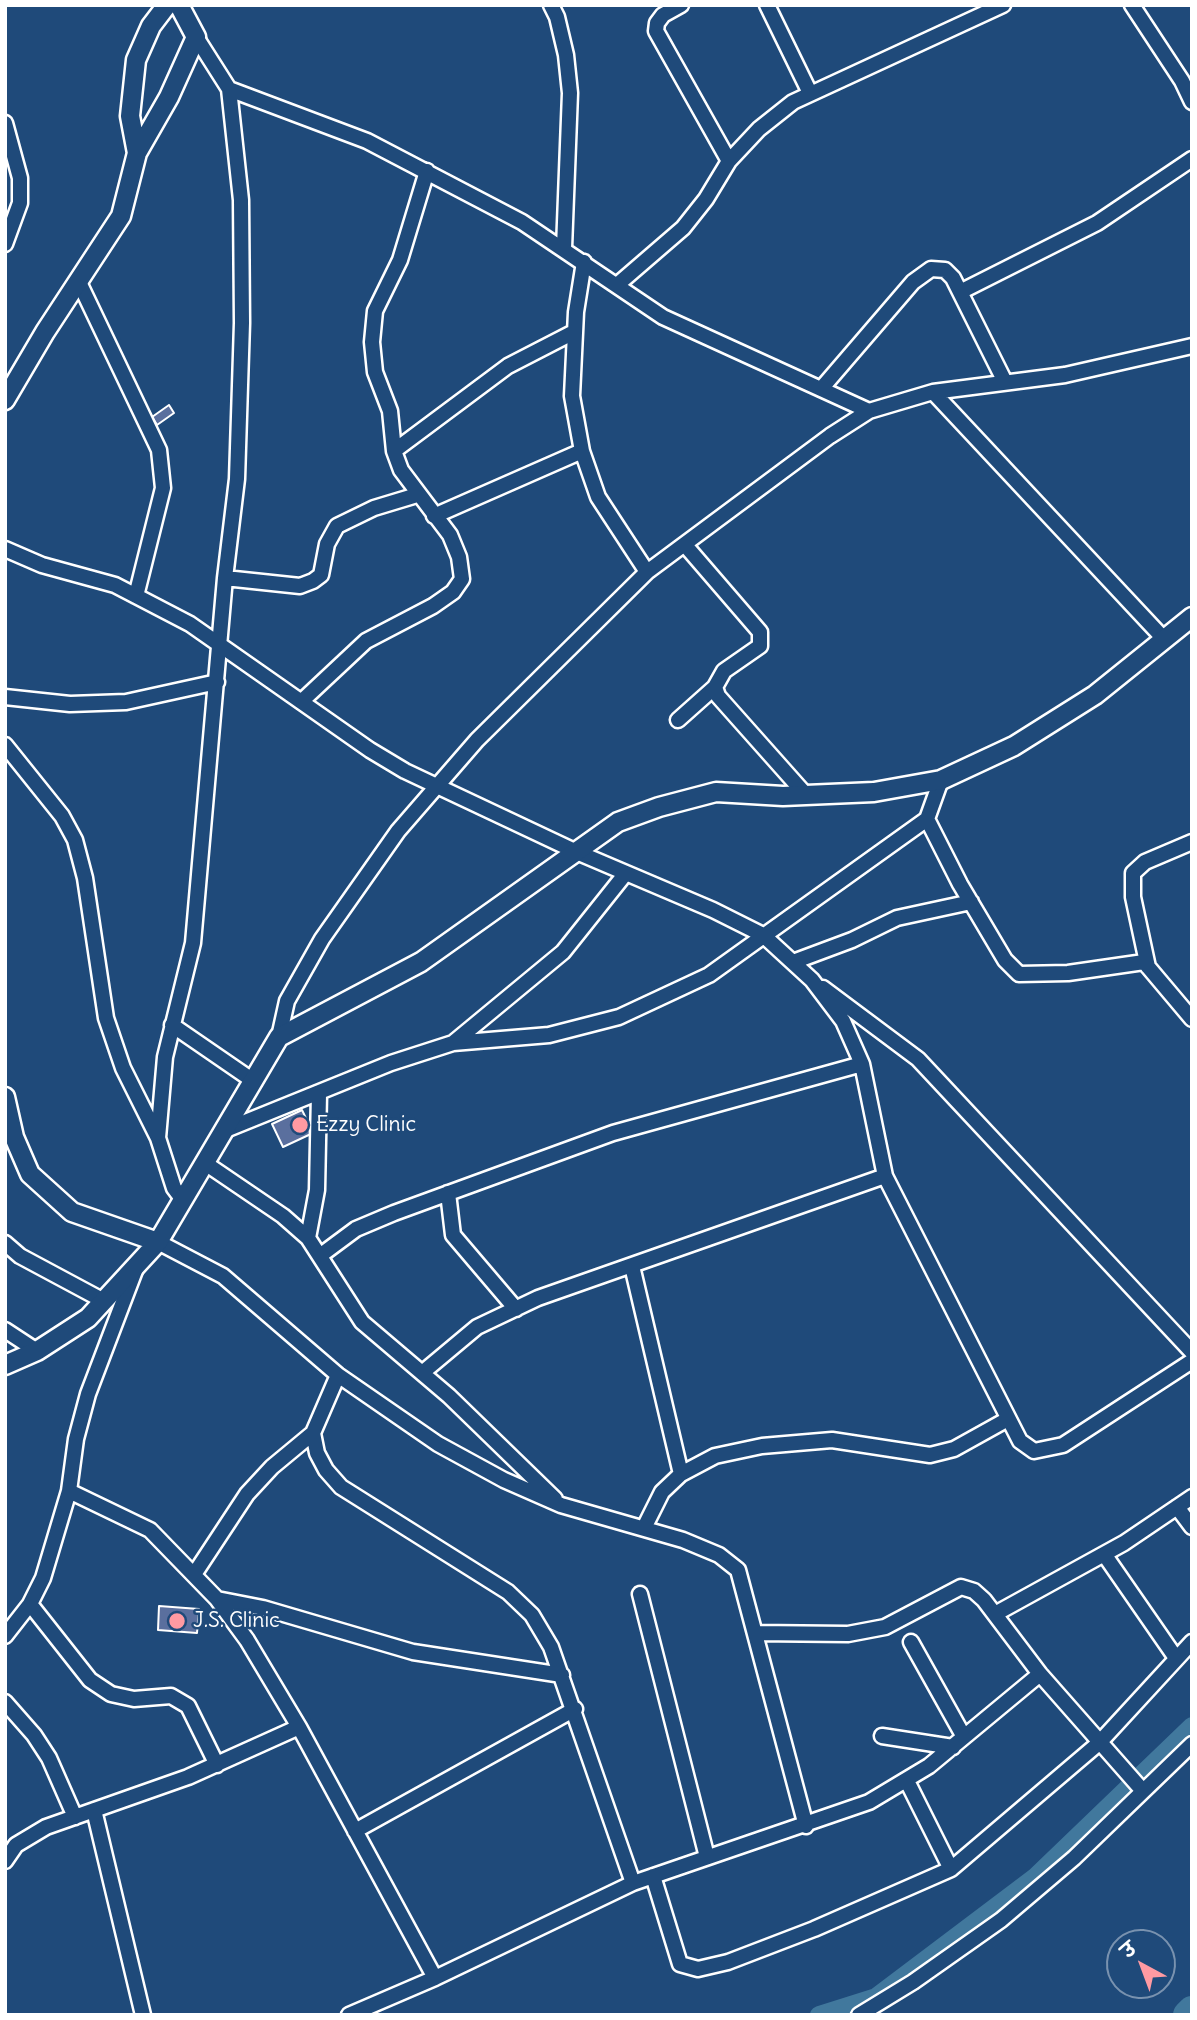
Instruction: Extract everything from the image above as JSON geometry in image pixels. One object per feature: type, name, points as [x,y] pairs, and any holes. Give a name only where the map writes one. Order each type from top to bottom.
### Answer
[{"type":"street","points":[[137,153],[130,116],[136,60],[151,26],[167,5]]},
{"type":"street","points":[[158,1138],[165,1056],[193,943],[225,578],[237,479],[242,323],[241,200],[229,89],[179,5]]},
{"type":"street","points":[[551,5],[557,17],[566,55],[570,93],[564,248]]},
{"type":"street","points":[[681,5],[663,15],[657,23],[656,31],[729,160]]},
{"type":"street","points":[[766,5],[810,93]]},
{"type":"street","points":[[617,285],[683,228],[706,199],[729,160],[759,129],[793,102],[1003,5]]},
{"type":"street","points":[[1132,5],[1182,81],[1192,103]]},
{"type":"street","points":[[5,400],[78,280],[121,216],[137,153],[169,97],[196,37]]},
{"type":"street","points":[[229,89],[367,141],[564,248],[663,317],[869,411]]},
{"type":"street","points":[[5,122],[9,155],[20,178],[20,203],[5,244]]},
{"type":"street","points":[[960,292],[1097,223],[1192,159]]},
{"type":"street","points":[[303,700],[366,641],[453,592],[462,579],[450,535],[417,495],[401,470],[394,451],[390,411],[375,372],[372,342],[375,311],[401,260],[427,172]]},
{"type":"street","points":[[584,262],[574,332],[572,396],[582,452],[598,496],[647,572]]},
{"type":"street","points":[[821,389],[921,275],[931,269],[945,270],[960,292],[1005,382]]},
{"type":"street","points":[[78,280],[159,450],[163,488],[136,596]]},
{"type":"street","points":[[394,451],[508,366],[574,332]]},
{"type":"street","points":[[5,1365],[37,1351],[88,1318],[158,1242],[279,1037],[287,1001],[322,939],[398,831],[477,740],[647,572],[830,436],[869,411],[933,391],[1065,375],[1192,346]]},
{"type":"street","points":[[933,391],[1165,640]]},
{"type":"street","points":[[434,516],[582,452]]},
{"type":"street","points":[[225,578],[300,586],[313,581],[321,575],[327,544],[337,526],[374,508],[417,495]]},
{"type":"street","points":[[678,720],[715,687],[724,671],[760,646],[760,632],[685,545]]},
{"type":"street","points":[[5,549],[42,565],[115,585],[190,624],[303,700],[370,750],[579,853],[763,935],[812,980],[918,1059],[1192,1352]]},
{"type":"street","points":[[279,1037],[421,962],[579,853],[618,822],[659,807],[716,793],[806,795],[874,792],[941,780],[1014,746],[1095,695],[1192,617]]},
{"type":"street","points":[[5,697],[70,704],[126,702],[217,682]]},
{"type":"street","points":[[715,687],[718,696],[806,795]]},
{"type":"street","points":[[5,745],[62,816],[75,840],[85,878],[106,1018],[123,1068],[158,1138],[174,1188],[183,1200]]},
{"type":"street","points":[[223,1132],[391,1063],[453,1043],[549,1035],[619,1017],[709,975],[927,819],[941,780]]},
{"type":"street","points":[[927,819],[1005,960],[1019,974],[1068,973],[1144,962],[1192,1019]]},
{"type":"street","points":[[1148,967],[1133,897],[1133,873],[1145,862],[1192,842]]},
{"type":"street","points":[[453,1043],[563,952],[626,873]]},
{"type":"street","points":[[793,962],[852,940],[897,918],[971,902]]},
{"type":"street","points":[[812,980],[843,1021],[862,1064],[885,1176],[1020,1441],[1034,1451],[1062,1445],[1192,1361]]},
{"type":"street","points":[[172,1025],[252,1080]]},
{"type":"street","points":[[321,1255],[356,1229],[613,1133],[862,1064]]},
{"type":"street","points":[[308,1238],[317,1189],[319,1094]]},
{"type":"street","points":[[5,1097],[14,1137],[30,1174],[72,1212],[158,1242],[223,1276],[338,1375],[438,1444],[503,1480],[561,1505],[644,1528],[719,1555],[738,1570],[806,1826]]},
{"type":"street","points":[[205,1163],[283,1216],[308,1238],[362,1322],[422,1373],[561,1505]]},
{"type":"street","points":[[422,1373],[477,1327],[516,1309],[885,1176]]},
{"type":"street","points":[[448,1193],[453,1235],[516,1309]]},
{"type":"street","points":[[5,1243],[20,1256],[104,1301]]},
{"type":"street","points":[[5,1636],[30,1604],[43,1578],[69,1491],[76,1439],[88,1394],[138,1264]]},
{"type":"street","points":[[632,1266],[681,1474]]},
{"type":"street","points":[[5,1331],[37,1351]]},
{"type":"street","points":[[195,1573],[247,1494],[272,1467],[313,1433],[338,1375]]},
{"type":"street","points":[[644,1528],[663,1492],[681,1474],[715,1456],[762,1446],[832,1440],[930,1455],[954,1449],[1008,1419]]},
{"type":"street","points":[[313,1433],[317,1453],[341,1487],[508,1592],[532,1615],[551,1647],[575,1709],[633,1883]]},
{"type":"street","points":[[69,1491],[150,1530],[195,1573],[217,1599],[247,1640],[299,1727],[435,1978]]},
{"type":"street","points":[[995,1614],[1104,1554],[1192,1497]]},
{"type":"street","points":[[1177,1507],[1192,1527]]},
{"type":"street","points":[[1104,1554],[1176,1658]]},
{"type":"street","points":[[755,1633],[848,1634],[885,1627],[961,1587],[974,1591],[1099,1744],[1143,1791]]},
{"type":"street","points":[[640,1594],[707,1857]]},
{"type":"street","points":[[217,1599],[263,1608],[413,1652],[562,1675]]},
{"type":"street","points":[[30,1604],[90,1680],[111,1694],[134,1699],[171,1696],[188,1706],[217,1765]]},
{"type":"street","points":[[911,1642],[959,1742]]},
{"type":"street","points":[[653,1876],[680,1964],[698,1969],[728,1962],[814,1929],[951,1868],[1099,1744],[1192,1642]]},
{"type":"street","points":[[349,2015],[435,1978],[633,1883],[806,1826],[869,1802],[907,1781],[959,1742],[1040,1674]]},
{"type":"street","points":[[5,1702],[34,1735],[49,1758],[75,1817]]},
{"type":"street","points":[[355,1831],[575,1709]]},
{"type":"street","points":[[5,1861],[16,1845],[46,1827],[217,1765],[299,1727]]},
{"type":"street","points":[[882,1736],[959,1742]]},
{"type":"street","points":[[859,2015],[1001,1920],[1074,1858],[1192,1744]]},
{"type":"street","points":[[907,1781],[951,1868]]},
{"type":"street","points":[[94,1810],[143,2015]]},
{"type":"building","points":[[169,405],[174,413],[157,425],[152,417]]},
{"type":"building","points":[[302,1110],[313,1133],[283,1147],[272,1124]]},
{"type":"building","points":[[159,1606],[199,1609],[197,1633],[158,1630]]},
{"type":"waterway","points":[[819,2015],[876,1997],[1035,1877],[1192,1726]]},
{"type":"waterway","points":[[1188,2015],[1192,2011]]},
{"type":"place","name":"Ezzy Clinic","points":[[300,1125]]},
{"type":"place","name":"J.S. Clinic","points":[[177,1621]]}]
